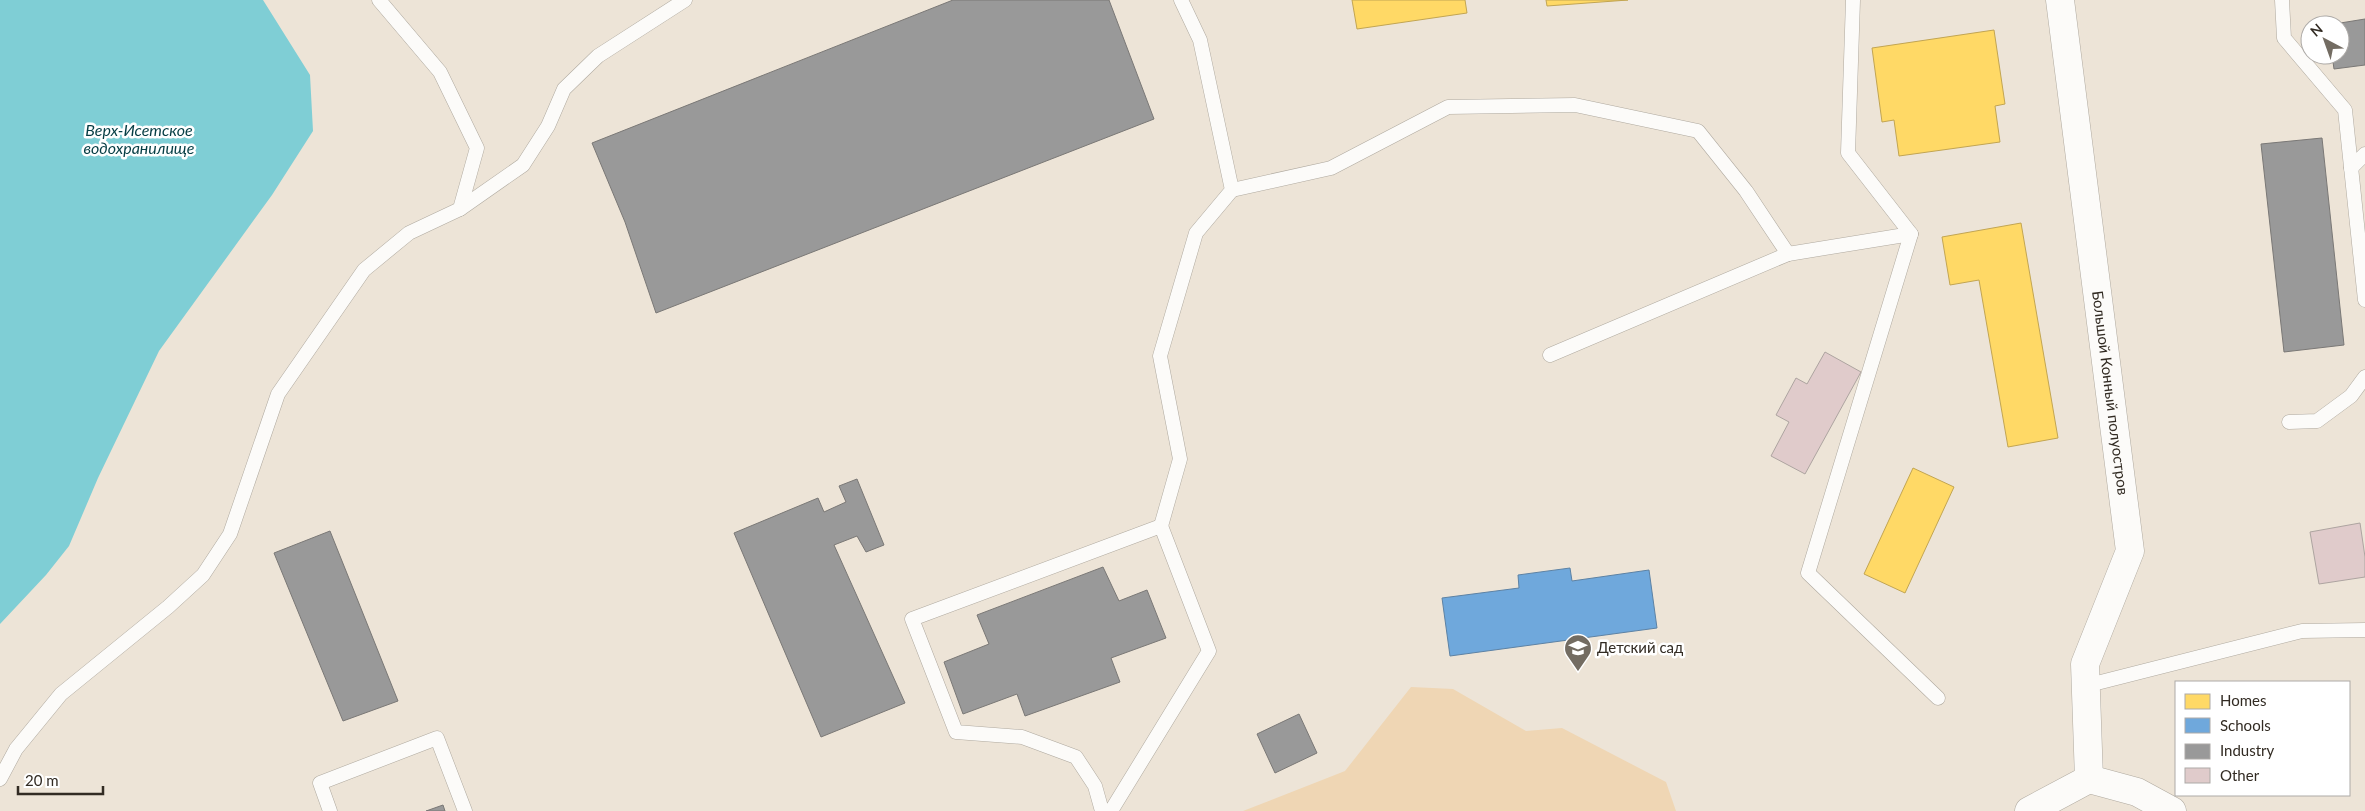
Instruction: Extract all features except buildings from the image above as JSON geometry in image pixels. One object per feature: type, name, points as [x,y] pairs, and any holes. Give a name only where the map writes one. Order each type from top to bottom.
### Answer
[{"type":"street","name":"Большой Конный полуостров","points":[[2060,0],[2130,551],[2085,664],[2089,779]]},
{"type":"street","points":[[2029,811],[2089,779],[2137,792],[2172,811]]},
{"type":"lane","points":[[379,0],[440,72],[477,148],[460,209]]},
{"type":"lane","points":[[0,779],[16,749],[61,694],[168,607],[203,575],[230,534],[278,394],[364,270],[408,233],[460,209],[523,164],[548,126],[564,89],[598,56],[685,0]]},
{"type":"lane","points":[[1181,0],[1200,40],[1232,190]]},
{"type":"lane","points":[[1853,0],[1848,153],[1911,234]]},
{"type":"lane","points":[[2282,0],[2284,38],[2345,110],[2365,300]]},
{"type":"lane","points":[[1111,811],[1209,651],[1161,526],[1180,459],[1160,356],[1196,233],[1232,190],[1331,168],[1448,107],[1575,105],[1698,131],[1746,191],[1788,254]]},
{"type":"lane","points":[[2351,168],[2365,154]]},
{"type":"lane","points":[[1550,355],[1788,254],[1911,234]]},
{"type":"lane","points":[[1911,234],[1808,573],[1938,698]]},
{"type":"lane","points":[[2289,422],[2317,421],[2351,396],[2365,377]]},
{"type":"lane","points":[[1102,811],[1095,786],[1076,757],[1022,737],[956,732],[912,619],[1161,526]]},
{"type":"lane","points":[[2085,686],[2302,630],[2365,630]]},
{"type":"lane","points":[[330,811],[320,783],[437,738],[465,811]]},
{"type":"shaded area","points":[[1411,687],[1453,689],[1526,731],[1562,728],[1666,782],[1676,811],[1243,811],[1345,771]]},
{"type":"water","name":"Верх-Исетское водохранилище","points":[[0,0],[263,0],[310,75],[313,131],[272,195],[159,351],[98,478],[69,546],[46,575],[0,624]]},
{"type":"place","name":"Детский сад","points":[[1578,672]]}]
